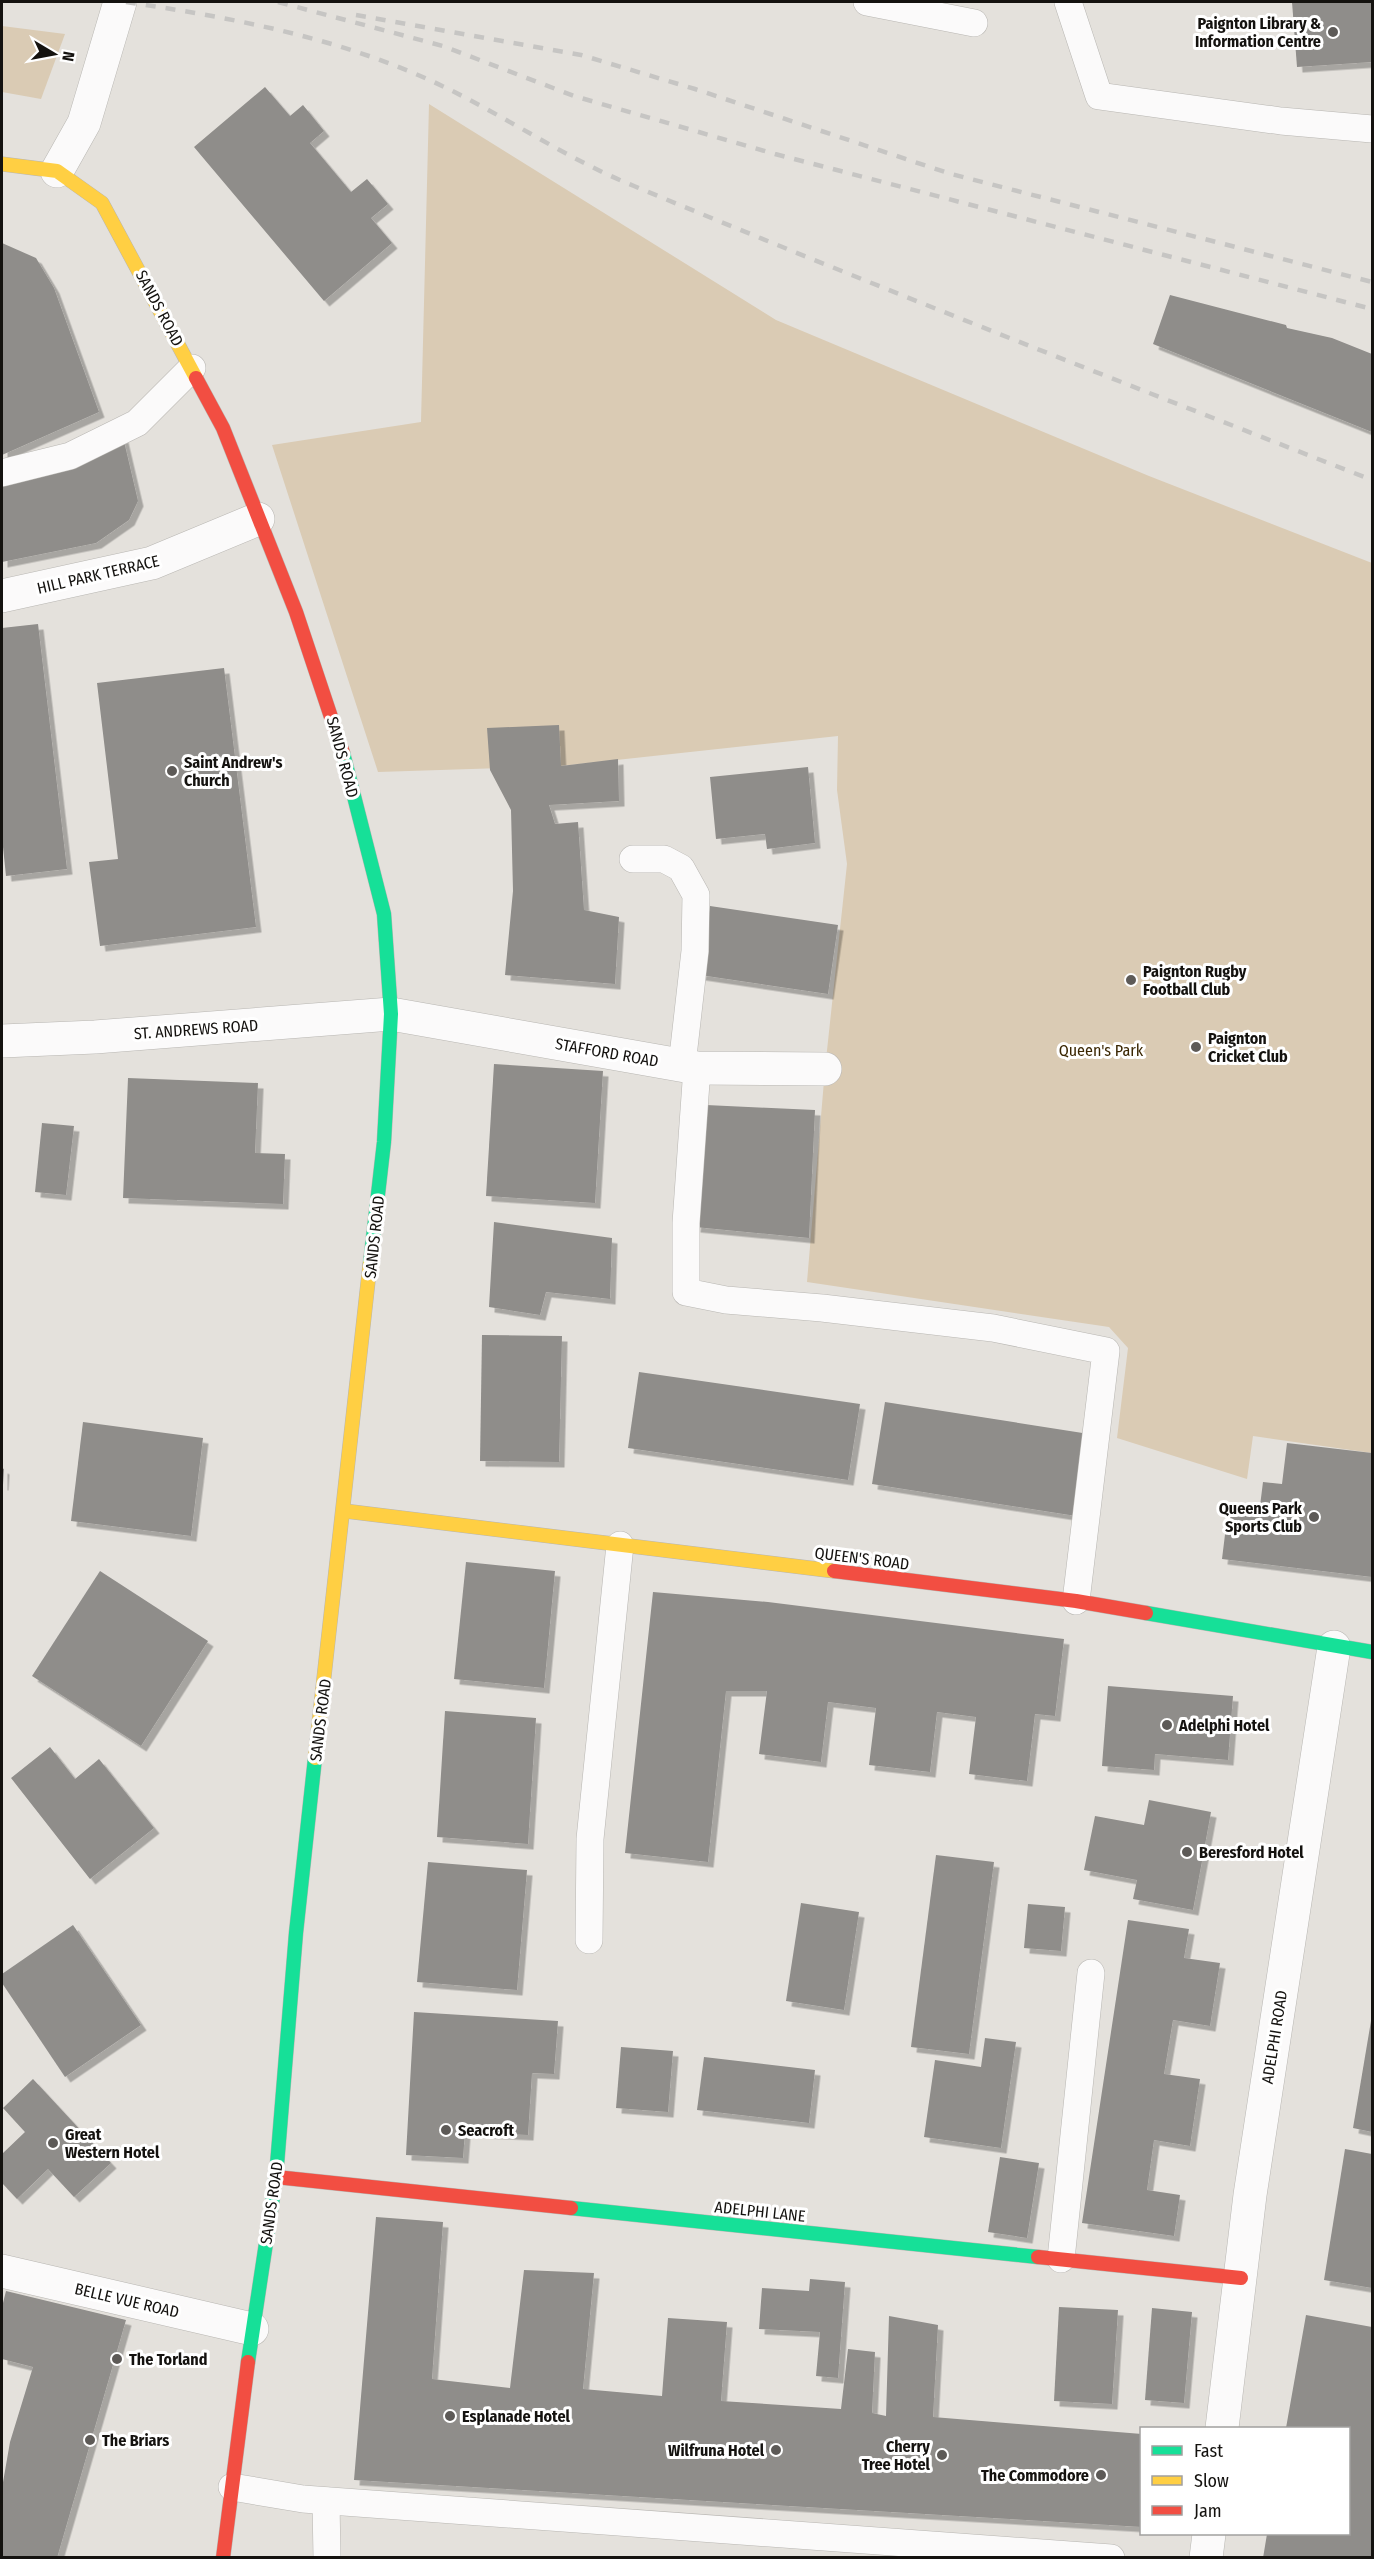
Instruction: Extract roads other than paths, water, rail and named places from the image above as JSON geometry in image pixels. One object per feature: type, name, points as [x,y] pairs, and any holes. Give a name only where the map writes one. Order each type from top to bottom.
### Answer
[{"type":"main road","points":[[2,164],[57,171]]},
{"type":"main road","name":"SANDS ROAD","points":[[57,171],[102,203],[192,369],[223,428],[296,612],[338,732],[384,914],[391,1014],[384,1142],[298,1921],[276,2177],[252,2329],[223,2558]]},
{"type":"main road","name":"QUEEN'S ROAD","points":[[345,1511],[1076,1601],[1372,1652]]},
{"type":"main road","name":"ADELPHI LANE","points":[[276,2177],[1241,2278]]},
{"type":"street","points":[[57,171],[84,123],[120,2]]},
{"type":"street","name":"HILL PARK TERRACE","points":[[2,596],[152,564],[258,519]]},
{"type":"street","name":"ST. ANDREWS ROAD","points":[[2,1041],[95,1037],[391,1014]]},
{"type":"street","name":"STAFFORD ROAD","points":[[391,1014],[690,1067],[825,1069]]},
{"type":"street","name":"ADELPHI ROAD","points":[[1222,2427],[1250,2195],[1334,1647]]},
{"type":"street","name":"BELLE VUE ROAD","points":[[2,2271],[252,2329]]},
{"type":"street","points":[[1206,2558],[1209,2535]]},
{"type":"lane","points":[[1068,2],[1099,96],[1281,121],[1372,129]]},
{"type":"lane","points":[[882,3],[974,23]]},
{"type":"lane","points":[[2,473],[70,456],[137,423],[192,369]]},
{"type":"lane","points":[[633,859],[664,859],[681,868],[696,895],[686,1292],[726,1300],[822,1308],[993,1328],[1106,1351],[1076,1601]]},
{"type":"lane","points":[[589,1940],[590,1839],[620,1545]]},
{"type":"lane","points":[[1060,2259],[1091,1973]]},
{"type":"lane","points":[[232,2487],[326,2501],[1111,2558]]},
{"type":"lane","points":[[326,2501],[327,2558]]},
{"type":"railway","points":[[126,2],[202,14],[278,30],[316,39],[389,63],[478,104],[581,161],[634,186],[910,299],[1372,480]]},
{"type":"railway","points":[[278,2],[443,46],[574,96],[775,154],[1372,309]]},
{"type":"railway","points":[[356,15],[581,55],[695,89],[951,174],[1372,282]]},
{"type":"place","name":"Paignton Library & Information Centre","points":[[1333,32]]},
{"type":"place","name":"Saint Andrew's Church","points":[[172,771]]},
{"type":"place","name":"Paignton Rugby Football Club","points":[[1131,980]]},
{"type":"place","name":"Paignton Cricket Club","points":[[1196,1047]]},
{"type":"place","name":"Queens Park Sports Club","points":[[1314,1517]]},
{"type":"place","name":"Adelphi Hotel","points":[[1167,1725]]},
{"type":"place","name":"Beresford Hotel","points":[[1187,1852]]},
{"type":"place","name":"Seacroft","points":[[446,2130]]},
{"type":"place","name":"Great Western Hotel","points":[[53,2143]]},
{"type":"place","name":"The Torland","points":[[117,2359]]},
{"type":"place","name":"Esplanade Hotel","points":[[450,2416]]},
{"type":"place","name":"The Briars","points":[[90,2440]]},
{"type":"place","name":"Wilfruna Hotel","points":[[776,2450]]},
{"type":"place","name":"Cherry Tree Hotel","points":[[942,2455]]},
{"type":"place","name":"The Commodore","points":[[1101,2475]]},
{"type":"park label","name":"Queen's Park","points":[[1101,1050]]}]
